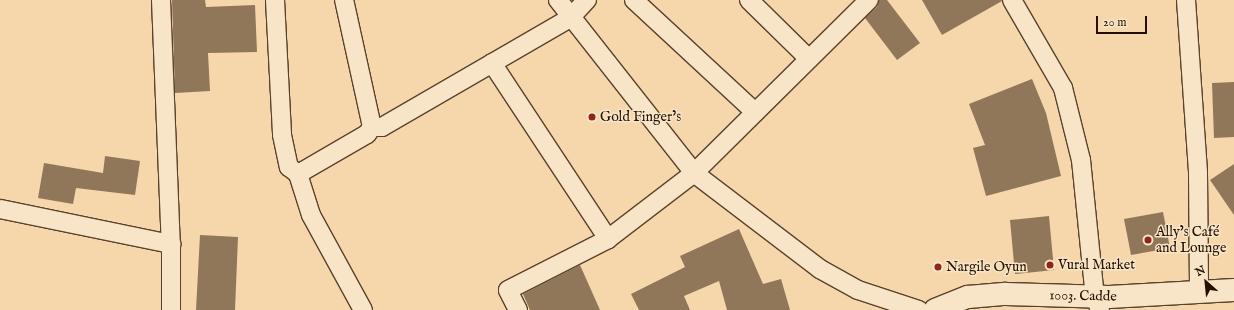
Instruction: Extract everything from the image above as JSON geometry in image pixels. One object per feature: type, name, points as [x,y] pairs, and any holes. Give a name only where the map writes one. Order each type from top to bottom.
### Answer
[{"type":"main road","name":"1003. Cadde","points":[[935,310],[968,297],[1006,294],[1097,303],[1199,292],[1234,290]]},
{"type":"street","points":[[161,0],[172,244],[171,310]]},
{"type":"street","points":[[275,0],[282,135],[289,167],[298,174],[311,215],[363,310]]},
{"type":"street","points":[[344,0],[372,128]]},
{"type":"street","points":[[558,0],[570,18],[694,172],[820,269],[858,290],[919,310]]},
{"type":"street","points":[[298,174],[367,134],[372,128],[382,127],[570,18],[586,0]]},
{"type":"street","points":[[634,0],[755,112]]},
{"type":"street","points":[[749,0],[809,59]]},
{"type":"street","points":[[518,310],[508,290],[608,239],[694,172],[869,0]]},
{"type":"street","points":[[1012,0],[1063,88],[1080,160],[1097,303]]},
{"type":"street","points":[[1186,0],[1198,172],[1199,292]]},
{"type":"street","points":[[492,63],[608,239]]},
{"type":"street","points":[[0,209],[172,244]]},
{"type":"building","points":[[172,0],[205,0],[206,7],[255,5],[257,52],[208,53],[210,91],[175,93]]},
{"type":"building","points":[[879,0],[887,0],[920,43],[897,60],[865,18],[877,7]]},
{"type":"building","points":[[922,0],[1002,0],[1002,1],[942,35]]},
{"type":"building","points":[[1032,79],[1046,113],[1061,176],[986,196],[973,148],[985,145],[969,104]]},
{"type":"building","points":[[1234,82],[1234,137],[1214,138],[1212,83]]},
{"type":"building","points":[[105,156],[140,161],[135,195],[76,188],[73,204],[38,198],[44,163],[103,173]]},
{"type":"building","points":[[1234,164],[1234,215],[1210,180]]},
{"type":"building","points":[[1163,212],[1170,248],[1131,255],[1124,219]]},
{"type":"building","points":[[1049,216],[1054,270],[1015,274],[1010,220]]},
{"type":"building","points":[[739,229],[763,284],[781,279],[790,310],[727,310],[719,281],[684,296],[690,310],[639,310],[631,294],[685,267],[680,256]]},
{"type":"building","points":[[200,235],[238,237],[235,310],[196,310]]},
{"type":"building","points":[[580,265],[600,310],[530,310],[523,294]]},
{"type":"place","name":"Gold Finger’s","points":[[592,117]]},
{"type":"place","name":"Ally’s Café and Lounge","points":[[1148,240]]},
{"type":"place","name":"Vural Market","points":[[1050,265]]},
{"type":"place","name":"Nargile Oyun","points":[[938,267]]}]
